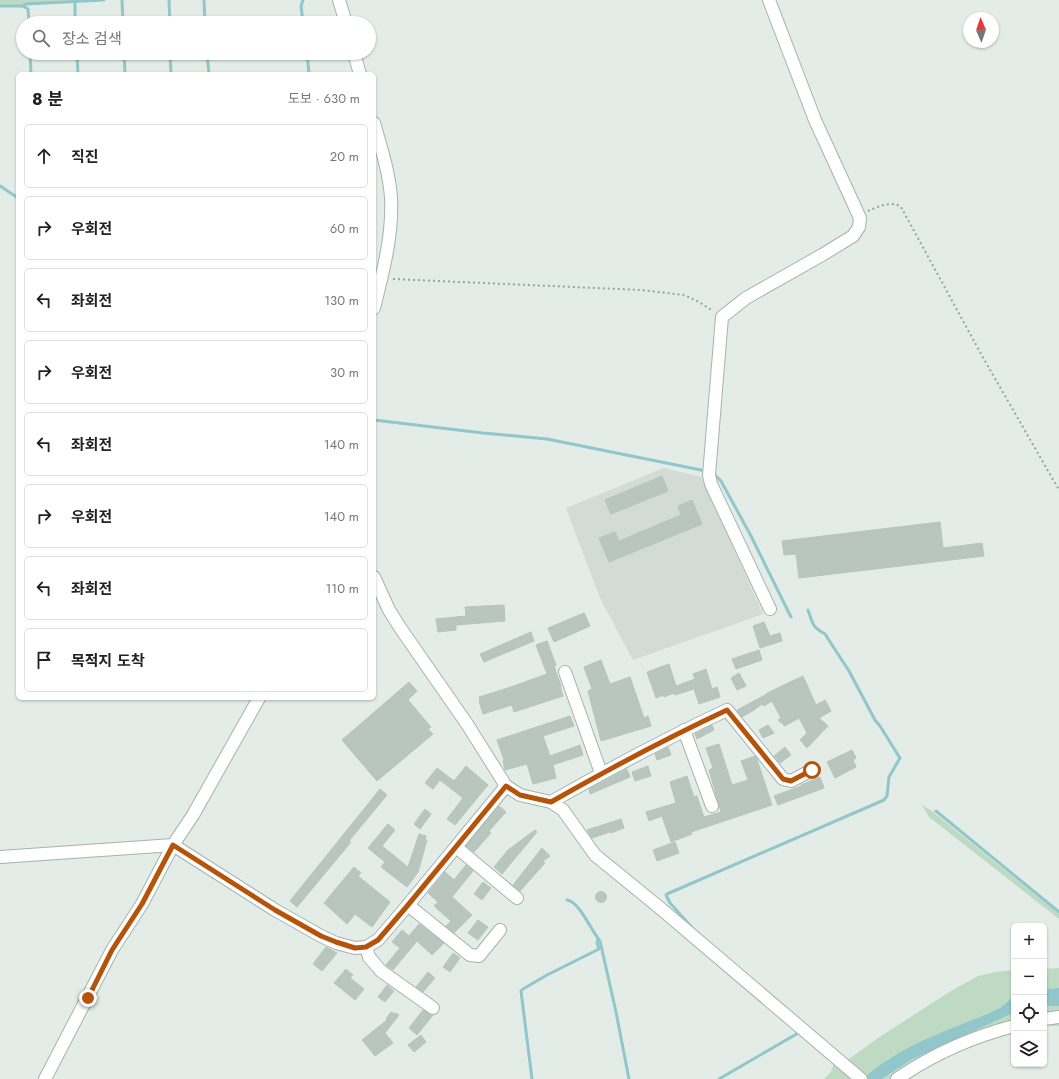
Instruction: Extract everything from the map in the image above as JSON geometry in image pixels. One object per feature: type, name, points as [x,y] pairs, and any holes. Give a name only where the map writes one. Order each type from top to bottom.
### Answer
[{"type":"street","points":[[339,0],[344,16]]},
{"type":"street","points":[[769,0],[815,120],[859,214],[859,227],[852,236],[822,255],[746,298],[722,317],[709,472],[711,484],[770,609]]},
{"type":"street","points":[[356,60],[359,72]]},
{"type":"street","points":[[376,131],[386,170],[390,197],[390,234],[382,278],[376,300]]},
{"type":"street","points":[[376,581],[389,610],[401,629],[467,724],[506,786],[520,795],[551,802],[563,810],[595,855],[666,913],[861,1079]]},
{"type":"street","points":[[566,672],[601,773]]},
{"type":"street","points":[[45,1079],[112,950],[142,904],[173,845],[193,815],[257,700]]},
{"type":"street","points":[[551,802],[601,773],[684,730],[727,710],[783,779],[791,781],[812,770]]},
{"type":"street","points":[[684,730],[712,806]]},
{"type":"street","points":[[0,857],[173,845],[275,910],[321,936],[355,948],[366,947],[378,940],[506,786]]},
{"type":"street","points":[[456,847],[517,898]]},
{"type":"street","points":[[408,905],[470,955],[479,956],[500,930]]},
{"type":"street","points":[[366,947],[369,958],[381,971],[433,1008]]},
{"type":"street","points":[[1047,1019],[1059,1017]]},
{"type":"street","points":[[897,1079],[944,1051],[975,1038],[1011,1027]]},
{"type":"path","points":[[859,214],[884,205],[898,205],[901,207],[981,354],[1059,490]]},
{"type":"path","points":[[382,278],[641,290],[684,295],[699,302],[722,317]]},
{"type":"shaded area","points":[[664,468],[701,477],[763,614],[633,660],[600,598],[566,508]]},
{"type":"green space","points":[[0,0],[78,0],[22,5],[0,5]]},
{"type":"green space","points":[[922,805],[932,811],[1059,914],[1059,919],[929,817]]},
{"type":"green space","points":[[1059,968],[1059,988],[1047,989],[1047,969]]},
{"type":"green space","points":[[1011,970],[1011,999],[1002,1007],[906,1049],[888,1059],[864,1077],[846,1061],[881,1036],[951,991],[978,976]]},
{"type":"green space","points":[[1047,1006],[1059,1006],[1059,1026],[1047,1026]]},
{"type":"green space","points":[[1011,1014],[1011,1034],[959,1050],[910,1079],[882,1079],[911,1060]]},
{"type":"green space","points":[[834,1063],[854,1079],[824,1079],[831,1072]]},
{"type":"water","points":[[1059,988],[1059,1006],[1047,1006],[1047,989]]},
{"type":"water","points":[[1011,999],[1011,1014],[1009,1015],[911,1060],[882,1079],[863,1079],[894,1056],[928,1038],[1000,1008]]},
{"type":"building","points":[[662,476],[668,491],[611,514],[605,500]]},
{"type":"building","points":[[692,500],[702,524],[609,562],[599,538],[615,532],[619,541],[681,515],[678,506]]},
{"type":"building","points":[[940,522],[943,548],[982,543],[984,556],[799,578],[796,554],[784,555],[782,541]]},
{"type":"building","points":[[504,605],[505,621],[456,625],[456,630],[438,632],[436,619],[466,616],[465,607]]},
{"type":"building","points":[[584,613],[590,626],[554,642],[548,628]]},
{"type":"building","points":[[764,622],[770,636],[780,633],[782,641],[760,648],[753,626]]},
{"type":"building","points":[[531,632],[534,641],[484,662],[480,654]]},
{"type":"building","points":[[547,641],[556,665],[554,666],[563,696],[514,712],[512,705],[483,714],[479,697],[547,674],[536,645]]},
{"type":"building","points":[[759,650],[762,660],[736,669],[732,659]]},
{"type":"building","points":[[601,660],[610,684],[630,677],[644,718],[648,716],[651,726],[601,741],[588,691],[592,689],[584,667]]},
{"type":"building","points":[[669,664],[676,686],[695,679],[693,674],[706,669],[712,689],[717,687],[720,697],[699,704],[694,689],[675,695],[674,693],[656,698],[647,672]]},
{"type":"building","points":[[739,673],[746,686],[737,690],[731,678]]},
{"type":"building","points":[[803,676],[816,705],[825,700],[831,711],[819,718],[828,726],[807,748],[800,740],[807,733],[799,718],[785,726],[778,720],[781,718],[772,701],[764,706],[762,704],[742,717],[737,710],[767,693]]},
{"type":"building","points":[[409,682],[417,691],[408,700],[431,727],[428,729],[433,734],[377,781],[342,740]]},
{"type":"building","points":[[570,716],[574,726],[543,736],[550,756],[580,745],[583,755],[553,765],[556,778],[533,784],[527,764],[505,770],[504,760],[497,740]]},
{"type":"building","points":[[712,725],[714,730],[697,739],[695,734]]},
{"type":"building","points":[[768,725],[774,733],[763,738],[759,730]]},
{"type":"building","points":[[719,744],[732,785],[748,780],[741,761],[755,756],[772,805],[691,832],[692,834],[671,842],[662,816],[649,821],[646,812],[676,803],[670,782],[687,776],[694,797],[697,796],[704,817],[721,812],[709,770],[713,768],[706,748]]},
{"type":"building","points":[[668,747],[671,755],[657,760],[655,754]]},
{"type":"building","points":[[785,747],[791,755],[780,763],[774,756]]},
{"type":"building","points":[[852,750],[856,758],[853,760],[856,767],[835,778],[827,762]]},
{"type":"building","points":[[466,766],[488,785],[455,825],[447,819],[463,798],[440,780],[433,789],[425,783],[437,768],[454,781]]},
{"type":"building","points":[[648,766],[651,776],[635,781],[632,772]]},
{"type":"building","points":[[627,769],[630,777],[590,794],[589,789]]},
{"type":"building","points":[[820,777],[824,788],[778,805],[774,796]]},
{"type":"building","points":[[380,789],[387,795],[349,841],[351,842],[297,907],[290,901]]},
{"type":"building","points":[[499,806],[506,812],[489,831],[491,833],[474,852],[466,846]]},
{"type":"building","points":[[425,809],[431,814],[420,829],[414,824]]},
{"type":"building","points":[[621,819],[624,828],[611,833],[610,832],[592,838],[587,830]]},
{"type":"building","points":[[388,824],[395,830],[382,846],[408,867],[419,834],[426,836],[425,840],[427,840],[418,872],[407,887],[381,867],[385,862],[368,848]]},
{"type":"building","points":[[535,830],[537,832],[502,874],[494,867],[508,850]]},
{"type":"building","points":[[675,842],[679,853],[657,861],[653,850]]},
{"type":"building","points":[[542,848],[550,856],[543,861],[545,863],[520,891],[513,885]]},
{"type":"building","points":[[466,865],[473,871],[452,897],[472,915],[454,933],[446,926],[451,921],[434,906],[438,902],[428,893],[445,872],[454,880]]},
{"type":"building","points":[[354,867],[361,873],[358,876],[390,902],[372,927],[355,914],[347,924],[324,903]]},
{"type":"building","points":[[483,882],[491,888],[482,900],[474,894]]},
{"type":"building","points":[[599,892],[603,892],[605,893],[605,901],[599,902],[596,899],[596,895]]},
{"type":"building","points":[[478,920],[488,927],[478,940],[468,933]]},
{"type":"building","points":[[419,924],[444,943],[432,955],[417,941],[393,970],[386,965],[400,948],[392,942],[402,930],[409,936]]},
{"type":"building","points":[[326,947],[337,953],[322,971],[313,964]]},
{"type":"building","points":[[453,953],[460,958],[450,972],[443,967]]},
{"type":"building","points":[[346,969],[353,975],[350,978],[364,989],[355,1000],[334,983]]},
{"type":"building","points":[[428,972],[435,978],[423,992],[416,987]]},
{"type":"building","points":[[387,985],[394,991],[385,1002],[378,997]]},
{"type":"building","points":[[423,1010],[433,1015],[417,1035],[409,1028]]},
{"type":"building","points":[[391,1012],[399,1015],[385,1033],[393,1043],[375,1056],[362,1040],[387,1020],[386,1019]]},
{"type":"building","points":[[421,1035],[426,1042],[414,1052],[408,1045]]},
{"type":"waterway","points":[[0,6],[23,6],[26,4],[104,0]]},
{"type":"waterway","points":[[122,0],[123,16]]},
{"type":"waterway","points":[[169,0],[170,16]]},
{"type":"waterway","points":[[204,0],[205,16]]},
{"type":"waterway","points":[[302,16],[301,6],[303,0]]},
{"type":"waterway","points":[[75,2],[75,16]]},
{"type":"waterway","points":[[23,6],[28,9],[28,16]]},
{"type":"waterway","points":[[30,60],[31,72]]},
{"type":"waterway","points":[[77,60],[78,72]]},
{"type":"waterway","points":[[124,60],[125,72]]},
{"type":"waterway","points":[[170,60],[171,72]]},
{"type":"waterway","points":[[208,60],[209,72]]},
{"type":"waterway","points":[[308,60],[309,72]]},
{"type":"waterway","points":[[0,186],[16,197]]},
{"type":"waterway","points":[[376,420],[547,439],[706,471]]},
{"type":"waterway","points":[[713,473],[721,481],[751,536],[791,617]]},
{"type":"waterway","points":[[696,932],[670,903],[666,895],[667,894],[884,800],[887,796],[889,777],[900,758],[875,720],[849,671],[825,634],[812,622],[808,610]]},
{"type":"waterway","points":[[936,811],[1059,912]]},
{"type":"waterway","points":[[567,900],[572,902],[581,911],[600,941],[629,1079]]},
{"type":"waterway","points":[[532,1079],[521,991],[547,975],[599,949],[597,943],[598,939]]},
{"type":"waterway","points":[[719,1079],[800,1032]]},
{"type":"route","points":[[88,998],[112,950],[142,904],[173,845],[275,910],[321,936],[355,948],[366,947],[378,940],[506,786],[520,795],[551,802],[601,773],[727,710],[783,779],[791,781],[812,770]]}]
